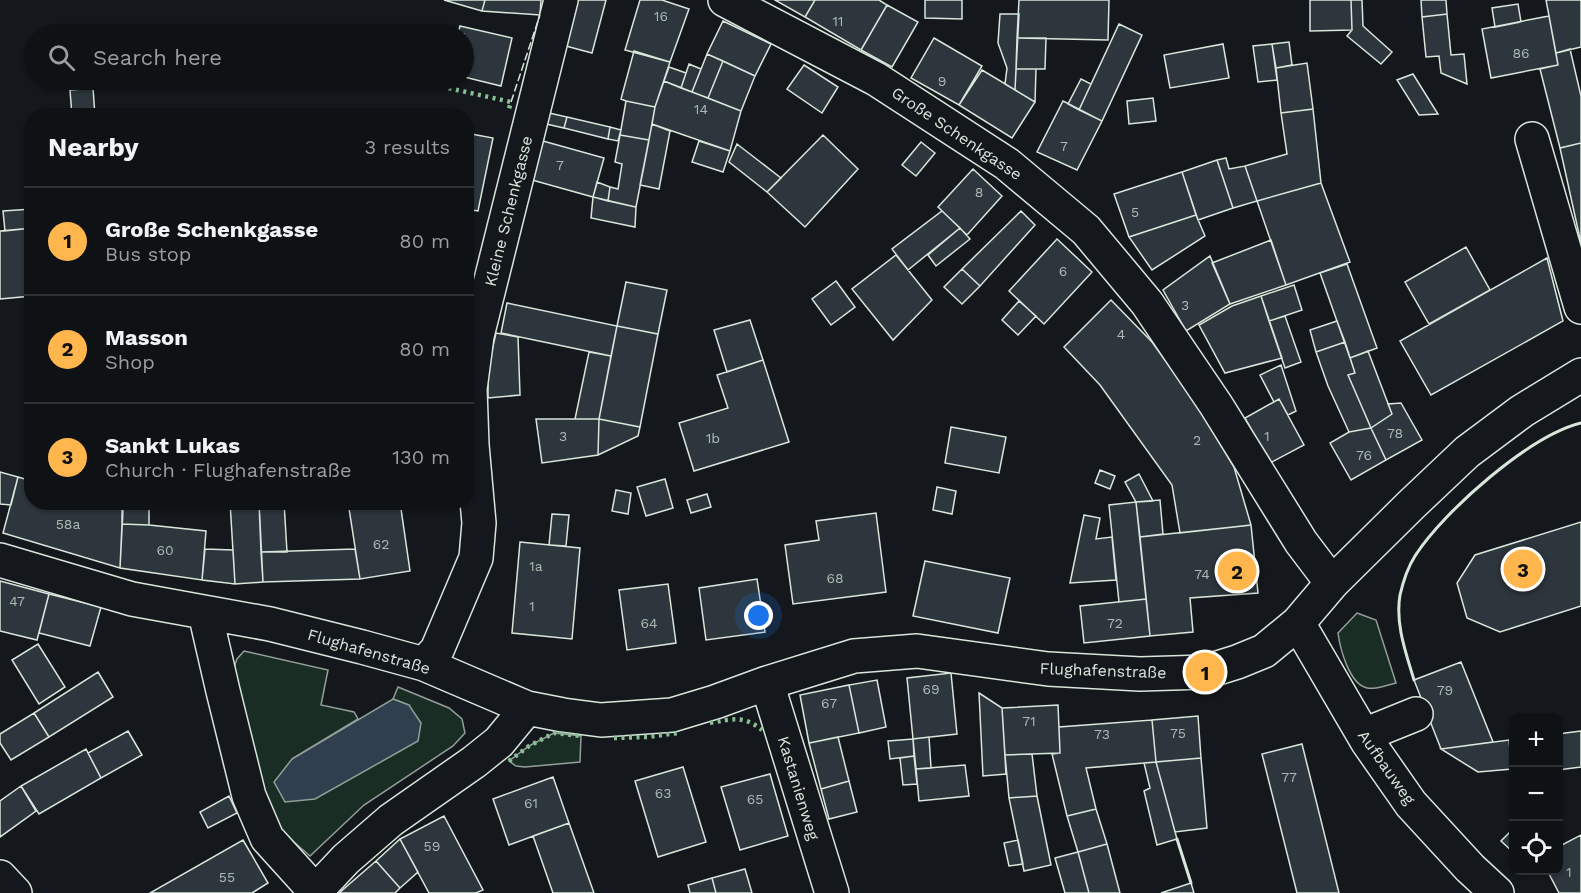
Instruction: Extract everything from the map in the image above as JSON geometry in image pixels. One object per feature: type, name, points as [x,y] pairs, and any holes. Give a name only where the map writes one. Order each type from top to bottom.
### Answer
[{"type":"street","name":"Kleine Schenkgasse","points":[[474,359],[477,336],[561,0]]},
{"type":"street","name":"Große Schenkgasse","points":[[725,0],[876,79],[1007,164],[1086,230],[1148,303],[1216,405],[1301,542],[1332,583]]},
{"type":"street","points":[[1532,139],[1581,307]]},
{"type":"street","name":"Flughafenstraße","points":[[0,560],[132,599],[270,624],[362,647],[424,664],[527,708],[602,720],[672,715],[854,656],[917,651],[1048,669],[1140,674],[1205,672],[1264,651],[1298,623],[1332,583],[1467,452],[1522,411],[1581,375]]},
{"type":"street","name":"Kleine Schenkgasse","points":[[424,664],[437,650],[476,558],[479,523],[474,468]]},
{"type":"street","points":[[206,612],[249,796],[267,838],[315,892],[346,858],[391,820],[499,742],[527,708]]},
{"type":"street","name":"Aufbauweg","points":[[1298,623],[1364,735],[1411,804],[1470,868],[1497,893]]},
{"type":"street","name":"Kastanienweg","points":[[768,683],[832,893]]},
{"type":"street","points":[[1364,735],[1416,714]]},
{"type":"street","points":[[0,877],[15,893]]},
{"type":"green space","points":[[1357,613],[1376,620],[1396,683],[1367,688],[1355,680],[1350,673],[1343,656],[1338,633]]},
{"type":"green space","points":[[244,651],[328,670],[321,705],[354,712],[358,719],[292,759],[409,705],[393,699],[398,687],[449,708],[462,719],[465,733],[453,746],[364,805],[310,856],[280,830],[263,792],[233,670],[237,659]]},
{"type":"green space","points":[[554,733],[581,736],[580,762],[525,767],[516,766],[509,761],[529,746]]},
{"type":"water","points":[[393,699],[409,705],[421,723],[418,741],[315,799],[285,802],[274,782],[292,759]]},
{"type":"building","points":[[444,0],[485,0],[482,11]]},
{"type":"building","points":[[485,0],[541,0],[540,15],[482,11]]},
{"type":"building","points":[[574,0],[606,0],[592,53],[562,45]]},
{"type":"building","points":[[640,0],[662,0],[689,9],[670,62],[625,50]]},
{"type":"building","points":[[775,0],[815,0],[805,17]]},
{"type":"building","points":[[815,0],[879,0],[887,5],[861,50],[805,17]]},
{"type":"building","points":[[925,0],[962,0],[962,19],[925,18]]},
{"type":"building","points":[[1019,0],[1109,0],[1108,40],[1017,38]]},
{"type":"building","points":[[1310,0],[1351,0],[1352,30],[1310,31]]},
{"type":"building","points":[[1351,0],[1362,0],[1363,26],[1392,52],[1381,64],[1347,36],[1352,30]]},
{"type":"building","points":[[1421,0],[1446,0],[1447,14],[1422,17]]},
{"type":"building","points":[[1546,0],[1581,0],[1581,47],[1556,53]]},
{"type":"building","points":[[1518,4],[1521,22],[1495,27],[1492,8]]},
{"type":"building","points":[[887,5],[918,22],[892,67],[861,50]]},
{"type":"building","points":[[1000,14],[1019,14],[1015,90],[1005,84],[1007,68],[998,43]]},
{"type":"building","points":[[1447,14],[1451,55],[1464,54],[1467,84],[1441,73],[1439,56],[1426,57],[1422,17]]},
{"type":"building","points":[[1549,16],[1558,65],[1491,78],[1482,29]]},
{"type":"building","points":[[723,21],[771,44],[755,76],[707,54]]},
{"type":"building","points":[[1119,24],[1142,35],[1102,121],[1079,110]]},
{"type":"building","points":[[474,29],[512,38],[501,86],[474,79]]},
{"type":"building","points":[[934,38],[982,66],[959,105],[911,78]]},
{"type":"building","points":[[1017,38],[1046,38],[1045,69],[1016,69]]},
{"type":"building","points":[[1289,42],[1292,65],[1276,68],[1272,44]]},
{"type":"building","points":[[1223,44],[1229,78],[1170,88],[1164,55]]},
{"type":"building","points":[[1272,44],[1277,80],[1258,82],[1253,46]]},
{"type":"building","points":[[1570,49],[1581,96],[1581,143],[1560,148],[1540,69],[1558,65],[1556,53]]},
{"type":"building","points":[[634,51],[670,62],[655,107],[621,99]]},
{"type":"building","points":[[707,54],[723,61],[708,98],[692,92]]},
{"type":"building","points":[[723,61],[755,76],[741,111],[708,98]]},
{"type":"building","points":[[1307,63],[1313,109],[1281,113],[1276,68]]},
{"type":"building","points":[[689,64],[701,69],[692,92],[681,88]]},
{"type":"building","points":[[804,65],[838,87],[822,113],[787,89]]},
{"type":"building","points":[[669,67],[686,73],[681,88],[664,81]]},
{"type":"building","points":[[1016,69],[1036,69],[1035,102],[1015,90]]},
{"type":"building","points":[[982,70],[1035,102],[1012,138],[959,105]]},
{"type":"building","points":[[1413,74],[1438,114],[1419,115],[1397,80]]},
{"type":"building","points":[[1081,79],[1091,84],[1079,110],[1068,104]]},
{"type":"building","points":[[664,81],[741,111],[730,151],[652,124]]},
{"type":"building","points":[[70,90],[93,90],[94,108],[71,108]]},
{"type":"building","points":[[1153,98],[1156,121],[1129,124],[1127,101]]},
{"type":"building","points":[[626,101],[655,107],[649,140],[620,135]]},
{"type":"building","points":[[1063,101],[1102,121],[1077,170],[1037,152]]},
{"type":"building","points":[[1313,109],[1321,183],[1257,201],[1245,166],[1287,154],[1281,113]]},
{"type":"building","points":[[549,113],[567,117],[564,128],[546,124]]},
{"type":"building","points":[[567,117],[610,127],[608,139],[564,128]]},
{"type":"building","points":[[652,124],[670,131],[659,189],[640,185]]},
{"type":"building","points":[[610,127],[621,130],[618,141],[608,139]]},
{"type":"building","points":[[474,134],[493,138],[478,211],[474,210]]},
{"type":"building","points":[[620,135],[649,140],[636,207],[608,201],[610,187],[618,189],[622,164],[615,162]]},
{"type":"building","points":[[823,135],[858,169],[805,227],[767,192]]},
{"type":"building","points":[[543,141],[604,158],[593,197],[532,180]]},
{"type":"building","points":[[699,141],[730,151],[723,172],[692,162]]},
{"type":"building","points":[[921,142],[935,153],[916,176],[902,165]]},
{"type":"building","points":[[1581,143],[1581,243],[1560,148]]},
{"type":"building","points":[[737,144],[781,178],[767,192],[729,162]]},
{"type":"building","points":[[1226,158],[1229,169],[1245,166],[1257,201],[1233,208],[1217,160]]},
{"type":"building","points":[[1217,160],[1233,208],[1198,220],[1182,172]]},
{"type":"building","points":[[973,169],[1002,196],[967,235],[938,207]]},
{"type":"building","points":[[1182,172],[1196,215],[1129,237],[1114,194]]},
{"type":"building","points":[[597,182],[610,187],[608,201],[593,197]]},
{"type":"building","points":[[1321,183],[1350,262],[1286,285],[1257,201]]},
{"type":"building","points":[[593,197],[636,207],[635,227],[591,218]]},
{"type":"building","points":[[24,210],[24,229],[5,231],[3,211]]},
{"type":"building","points":[[942,211],[960,228],[908,270],[892,249]]},
{"type":"building","points":[[1021,211],[1035,225],[980,286],[962,269]]},
{"type":"building","points":[[1196,215],[1205,236],[1152,270],[1129,237]]},
{"type":"building","points":[[960,228],[970,239],[936,266],[928,255]]},
{"type":"building","points":[[24,229],[24,297],[0,299],[0,231]]},
{"type":"building","points":[[1057,239],[1092,272],[1044,324],[1009,291]]},
{"type":"building","points":[[1271,240],[1286,285],[1230,304],[1212,263]]},
{"type":"building","points":[[1466,247],[1490,290],[1429,324],[1405,282]]},
{"type":"building","points":[[896,255],[932,300],[893,340],[852,289]]},
{"type":"building","points":[[1210,256],[1230,304],[1186,331],[1163,290]]},
{"type":"building","points":[[1547,258],[1563,321],[1431,395],[1400,341]]},
{"type":"building","points":[[1347,264],[1377,348],[1350,358],[1320,273]]},
{"type":"building","points":[[962,269],[980,286],[962,304],[944,287]]},
{"type":"building","points":[[836,281],[855,307],[831,325],[812,299]]},
{"type":"building","points":[[626,282],[667,290],[658,334],[617,326]]},
{"type":"building","points":[[1294,285],[1302,310],[1269,321],[1261,296]]},
{"type":"building","points":[[1261,296],[1282,358],[1225,373],[1199,325],[1232,306]]},
{"type":"building","points":[[1111,300],[1152,342],[1194,400],[1234,467],[1251,525],[1180,533],[1172,485],[1100,385],[1064,347]]},
{"type":"building","points":[[1019,301],[1036,316],[1018,335],[1002,320]]},
{"type":"building","points":[[507,303],[617,326],[611,356],[501,333]]},
{"type":"building","points":[[1285,316],[1301,362],[1285,368],[1269,321]]},
{"type":"building","points":[[750,320],[763,360],[727,372],[714,330]]},
{"type":"building","points":[[1337,321],[1345,342],[1316,352],[1310,330]]},
{"type":"building","points":[[617,326],[658,334],[640,427],[599,419]]},
{"type":"building","points":[[496,333],[518,337],[520,395],[488,398],[488,368]]},
{"type":"building","points":[[1345,342],[1355,373],[1348,375],[1371,428],[1349,432],[1328,386],[1316,352]]},
{"type":"building","points":[[1368,351],[1392,414],[1371,428],[1348,375],[1355,373],[1350,358]]},
{"type":"building","points":[[589,352],[611,356],[599,419],[575,419]]},
{"type":"building","points":[[763,360],[789,442],[694,471],[679,423],[728,408],[717,375]]},
{"type":"building","points":[[1281,365],[1296,411],[1288,415],[1279,399],[1274,402],[1260,375]]},
{"type":"building","points":[[1279,399],[1304,445],[1270,463],[1245,418]]},
{"type":"building","points":[[1401,403],[1422,440],[1386,460],[1371,428],[1392,414],[1388,404]]},
{"type":"building","points":[[536,419],[599,419],[598,455],[542,463]]},
{"type":"building","points":[[599,419],[640,427],[638,436],[598,455]]},
{"type":"building","points":[[951,427],[1006,437],[999,473],[945,463]]},
{"type":"building","points":[[1371,428],[1386,460],[1351,480],[1330,443],[1349,432]]},
{"type":"building","points":[[1100,470],[1115,476],[1110,489],[1095,483]]},
{"type":"building","points":[[0,472],[18,477],[11,505],[0,504]]},
{"type":"building","points":[[1139,474],[1153,501],[1136,502],[1125,482]]},
{"type":"building","points":[[18,477],[24,479],[24,510],[123,510],[120,568],[3,533]]},
{"type":"building","points":[[665,479],[673,508],[646,516],[637,487]]},
{"type":"building","points":[[937,487],[956,491],[952,514],[933,510]]},
{"type":"building","points":[[616,490],[631,493],[628,514],[612,511]]},
{"type":"building","points":[[707,494],[711,507],[691,513],[687,500]]},
{"type":"building","points":[[1160,500],[1163,534],[1140,537],[1136,502]]},
{"type":"building","points":[[1136,502],[1146,599],[1119,602],[1109,505]]},
{"type":"building","points":[[122,510],[149,510],[149,525],[122,524]]},
{"type":"building","points":[[230,510],[259,510],[263,582],[235,584]]},
{"type":"building","points":[[259,510],[284,510],[287,552],[261,552]]},
{"type":"building","points":[[349,510],[401,510],[410,571],[360,579]]},
{"type":"building","points":[[876,513],[886,592],[793,604],[785,545],[819,540],[816,521]]},
{"type":"building","points":[[552,514],[569,515],[566,546],[549,545]]},
{"type":"building","points":[[1084,515],[1100,518],[1096,539],[1112,537],[1116,580],[1070,583]]},
{"type":"building","points":[[1581,522],[1581,606],[1500,632],[1467,618],[1457,583],[1475,555]]},
{"type":"building","points":[[122,524],[206,531],[202,580],[120,568]]},
{"type":"building","points":[[1251,525],[1258,593],[1190,598],[1193,632],[1150,636],[1140,537]]},
{"type":"building","points":[[520,542],[580,548],[572,639],[512,633]]},
{"type":"building","points":[[205,549],[233,550],[235,584],[202,580]]},
{"type":"building","points":[[355,549],[360,579],[263,582],[261,552]]},
{"type":"building","points":[[925,561],[1010,578],[998,633],[913,616]]},
{"type":"building","points":[[757,579],[765,632],[706,640],[699,588]]},
{"type":"building","points":[[0,581],[49,594],[37,640],[0,631]]},
{"type":"building","points":[[668,584],[676,643],[627,650],[619,590]]},
{"type":"building","points":[[49,594],[101,607],[90,646],[39,633]]},
{"type":"building","points":[[1146,599],[1150,636],[1084,643],[1080,606]]},
{"type":"building","points":[[38,644],[65,687],[39,704],[12,660]]},
{"type":"building","points":[[1461,662],[1493,742],[1441,749],[1414,680]]},
{"type":"building","points":[[98,672],[113,697],[49,737],[34,713]]},
{"type":"building","points":[[951,673],[957,734],[913,739],[907,678]]},
{"type":"building","points":[[877,680],[886,727],[859,733],[849,685]]},
{"type":"building","points":[[849,685],[859,733],[809,743],[800,695]]},
{"type":"building","points":[[979,693],[1002,708],[1006,774],[983,776]]},
{"type":"building","points":[[1058,705],[1060,753],[1005,755],[1002,708]]},
{"type":"building","points":[[34,713],[49,737],[11,760],[0,743],[0,734]]},
{"type":"building","points":[[1198,716],[1201,758],[1156,762],[1152,720]]},
{"type":"building","points":[[1152,720],[1156,762],[1086,768],[1096,809],[1067,816],[1052,754],[1060,753],[1059,727]]},
{"type":"building","points":[[128,731],[142,755],[101,778],[88,753]]},
{"type":"building","points":[[1581,731],[1581,767],[1563,769],[1563,733]]},
{"type":"building","points":[[838,737],[849,781],[821,789],[809,743]]},
{"type":"building","points":[[929,737],[931,768],[916,769],[913,739]]},
{"type":"building","points":[[913,739],[914,756],[890,759],[888,741]]},
{"type":"building","points":[[1509,740],[1509,769],[1478,772],[1441,749]]},
{"type":"building","points":[[1302,744],[1339,893],[1297,893],[1262,754]]},
{"type":"building","points":[[86,749],[101,778],[39,814],[21,786]]},
{"type":"building","points":[[1032,754],[1037,796],[1009,798],[1005,755]]},
{"type":"building","points":[[914,756],[917,784],[903,785],[900,758]]},
{"type":"building","points":[[1201,758],[1207,828],[1175,832],[1156,762]]},
{"type":"building","points":[[1156,762],[1177,839],[1157,845],[1144,791],[1150,788],[1144,763]]},
{"type":"building","points":[[965,765],[969,796],[919,801],[916,769]]},
{"type":"building","points":[[683,767],[706,842],[658,857],[635,781]]},
{"type":"building","points":[[770,774],[788,836],[740,850],[721,787]]},
{"type":"building","points":[[553,777],[569,823],[509,845],[493,799]]},
{"type":"building","points":[[849,781],[857,812],[829,819],[821,789]]},
{"type":"building","points":[[21,786],[36,811],[0,837],[0,801]]},
{"type":"building","points":[[229,796],[237,813],[208,828],[200,812]]},
{"type":"building","points":[[1037,796],[1051,865],[1024,871],[1009,798]]},
{"type":"building","points":[[1096,809],[1107,844],[1078,852],[1067,816]]},
{"type":"building","points":[[444,816],[483,890],[476,893],[429,893],[400,839]]},
{"type":"building","points":[[569,823],[594,893],[553,893],[533,836]]},
{"type":"building","points":[[1509,833],[1509,848],[1501,841]]},
{"type":"building","points":[[1581,835],[1581,893],[1559,893],[1550,875],[1563,875],[1563,844]]},
{"type":"building","points":[[400,839],[418,872],[400,888],[376,861]]},
{"type":"building","points":[[243,840],[268,883],[252,893],[150,893]]},
{"type":"building","points":[[1018,840],[1023,864],[1009,866],[1004,843]]},
{"type":"building","points":[[1107,844],[1120,893],[1089,893],[1078,852]]},
{"type":"building","points":[[1078,852],[1089,893],[1065,893],[1055,858]]},
{"type":"building","points":[[376,861],[400,888],[395,893],[339,893]]},
{"type":"building","points":[[745,869],[752,893],[716,893],[712,878]]},
{"type":"building","points":[[712,878],[716,893],[690,893],[688,885]]},
{"type":"building","points":[[1191,883],[1194,893],[1161,893]]},
{"type":"hedge","points":[[457,90],[511,102],[508,112]]},
{"type":"hedge","points":[[710,723],[743,720],[762,730]]},
{"type":"hedge","points":[[509,761],[529,746],[554,733],[581,736]]},
{"type":"hedge","points":[[614,738],[678,733]]},
{"type":"fence","points":[[511,102],[540,15]]},
{"type":"wall","points":[[1414,680],[1402,638],[1399,606],[1404,580],[1415,556],[1446,518],[1489,478],[1537,443],[1581,423]]},
{"type":"wall","points":[[1177,839],[1191,883]]},
{"type":"place","name":"Sankt Lukas","points":[[1523,569]]},
{"type":"place","name":"Masson","points":[[1237,571]]},
{"type":"place","name":"Große Schenkgasse","points":[[1205,672]]}]
